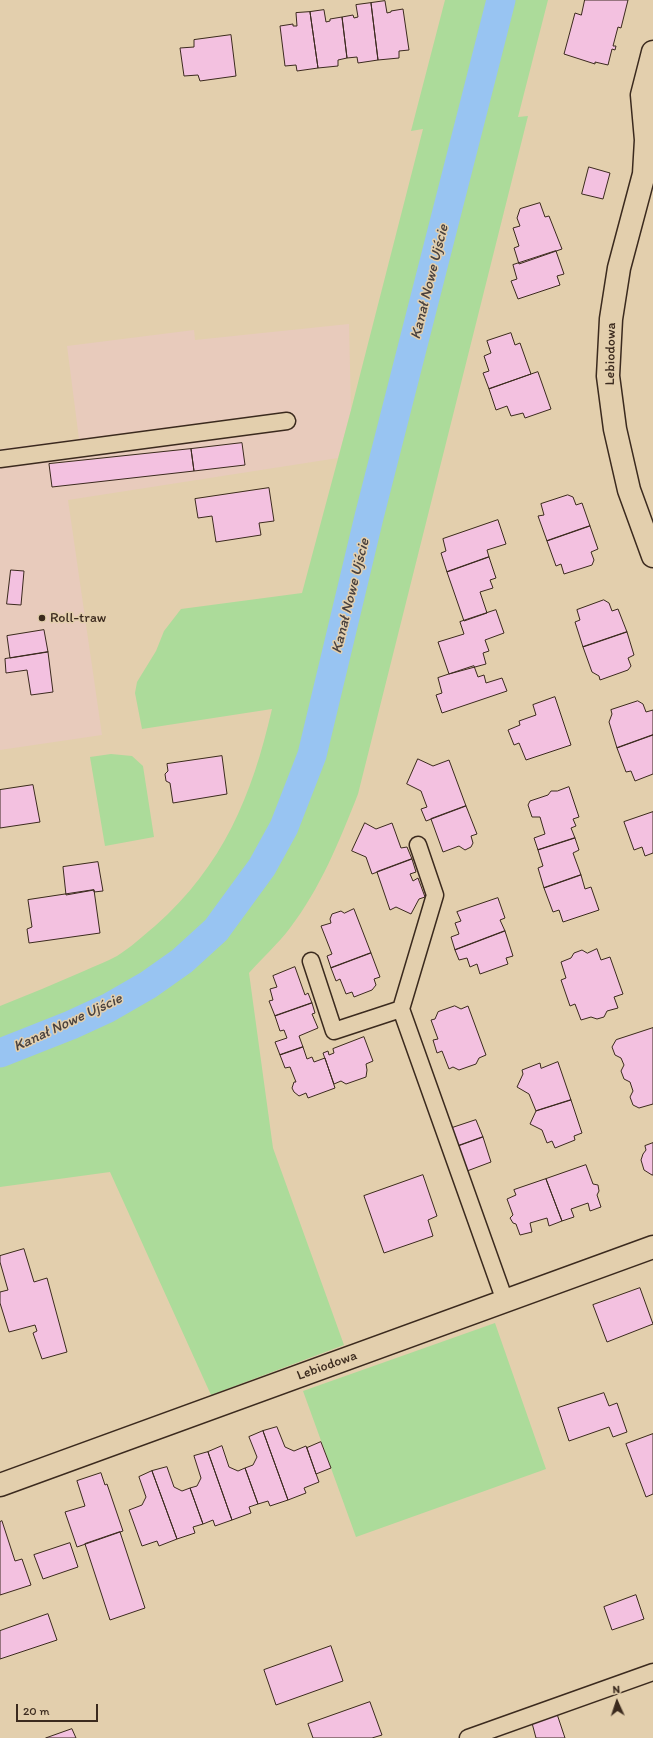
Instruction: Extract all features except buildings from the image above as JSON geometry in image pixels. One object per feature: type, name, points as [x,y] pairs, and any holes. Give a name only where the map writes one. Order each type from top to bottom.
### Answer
[{"type":"street","name":"Lebiodowa","points":[[653,52],[642,95],[649,174],[619,268],[611,318],[608,376],[615,429],[629,490],[653,556]]},
{"type":"street","name":"Lebiodowa","points":[[0,1485],[653,1247]]},
{"type":"lane","points":[[0,459],[287,421]]},
{"type":"lane","points":[[418,845],[435,895],[401,1009],[505,1301]]},
{"type":"lane","points":[[311,961],[334,1031],[401,1009]]},
{"type":"lane","points":[[468,1738],[653,1672]]},
{"type":"shaded area","name":"Roll-traw","points":[[349,324],[351,410],[338,458],[68,500],[102,735],[0,750],[0,449],[79,439],[67,346],[194,330],[195,340]]},
{"type":"green space","points":[[445,0],[548,0],[518,117],[528,116],[358,794],[344,829],[311,897],[285,934],[249,973],[273,1148],[344,1345],[211,1395],[110,1172],[0,1187],[0,1006],[113,958],[127,949],[155,926],[179,903],[217,854],[232,828],[255,771],[272,709],[142,729],[135,693],[137,682],[156,651],[164,631],[181,609],[302,593],[351,410],[423,129],[411,131]]},
{"type":"green space","points":[[111,754],[132,756],[143,766],[154,837],[105,846],[90,757]]},
{"type":"green space","points":[[495,1323],[546,1469],[356,1537],[303,1391]]},
{"type":"waterway","name":"Kanał Nowe Ujście","points":[[0,1053],[71,1025],[108,1008],[148,985],[182,961],[216,930],[262,867],[284,827],[312,755],[369,517],[501,0]]},
{"type":"place","name":"Roll-traw","points":[[42,618]]}]
